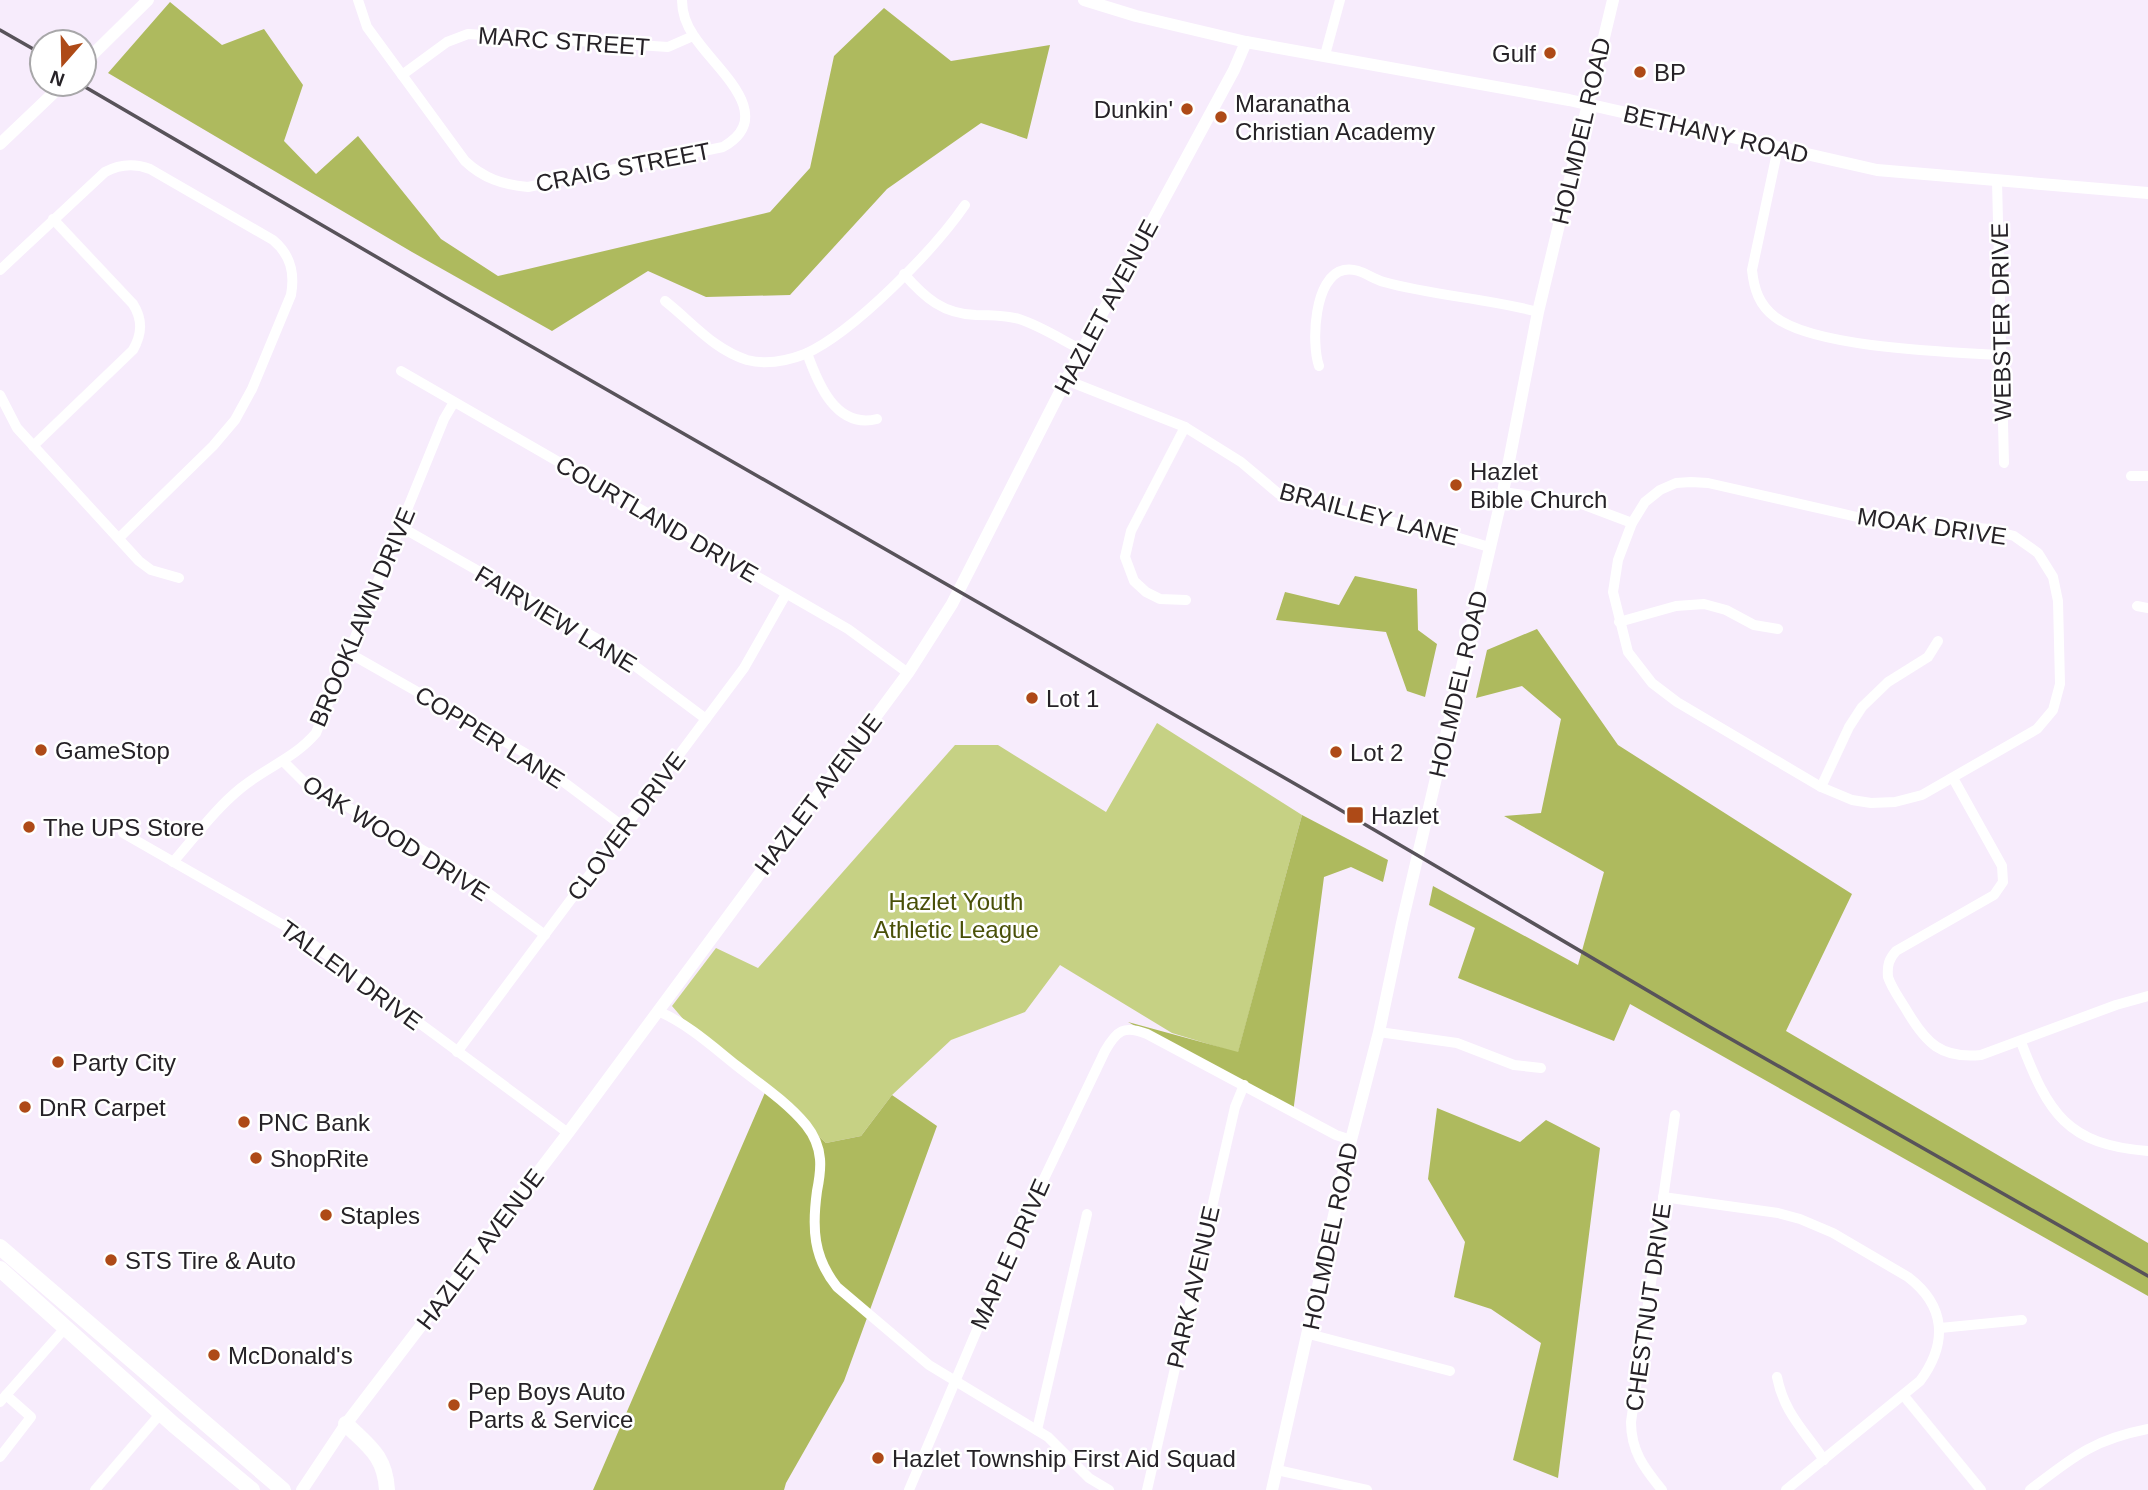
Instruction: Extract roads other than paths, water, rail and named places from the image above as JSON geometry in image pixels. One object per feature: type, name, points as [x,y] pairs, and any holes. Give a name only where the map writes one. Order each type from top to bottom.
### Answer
[{"type":"highway","points":[[0,1247],[283,1490]]},
{"type":"highway","points":[[0,1269],[161,1413],[252,1490]]},
{"type":"highway","points":[[346,1424],[374,1450],[384,1469],[387,1490]]},
{"type":"street","points":[[98,49],[148,0]]},
{"type":"street","name":"CRAIG STREET","points":[[358,0],[367,27],[460,155],[471,167],[487,177],[510,186],[537,186],[723,147],[733,142],[744,125],[745,108],[741,98],[693,36],[685,19],[682,0]]},
{"type":"street","name":"BETHANY ROAD","points":[[1084,0],[1136,16],[1246,42],[1586,104],[1877,170],[2148,193]]},
{"type":"street","points":[[1325,55],[1340,0]]},
{"type":"street","name":"HOLMDEL ROAD","points":[[1272,1490],[1503,492],[1538,312],[1613,0]]},
{"type":"street","name":"MARC STREET","points":[[402,75],[447,42],[468,34],[668,47],[693,36]]},
{"type":"street","name":"HAZLET AVENUE","points":[[302,1490],[346,1424],[568,1133],[908,673],[952,604],[1066,380],[1234,70],[1246,42]]},
{"type":"street","points":[[0,144],[48,98]]},
{"type":"street","points":[[1778,148],[1752,270],[1753,284],[1759,300],[1774,317],[1800,329],[1846,341],[2001,355]]},
{"type":"street","points":[[0,270],[105,172],[122,165],[145,167],[273,240],[286,253],[293,274],[291,295],[252,389],[235,420],[213,446],[119,538]]},
{"type":"street","name":"WEBSTER DRIVE","points":[[1997,181],[2004,463]]},
{"type":"street","points":[[665,301],[704,337],[744,358],[775,362],[807,353],[854,321],[951,225],[965,205]]},
{"type":"street","points":[[33,446],[133,350],[141,329],[134,304],[53,219]]},
{"type":"street","points":[[1319,366],[1313,340],[1324,287],[1332,275],[1347,270],[1363,272],[1388,283],[1538,312]]},
{"type":"street","points":[[904,274],[927,299],[947,310],[962,315],[1020,319],[1082,350]]},
{"type":"street","points":[[807,353],[820,386],[835,407],[852,418],[865,421],[877,419]]},
{"type":"street","name":"COURTLAND DRIVE","points":[[401,371],[848,629],[908,673]]},
{"type":"street","name":"BRAILLEY LANE","points":[[1066,380],[1185,427],[1241,462],[1279,494],[1489,547]]},
{"type":"street","points":[[0,395],[10,418],[33,446],[119,538],[151,570],[179,578]]},
{"type":"street","name":"BROOKLAWN DRIVE","points":[[173,862],[237,791],[284,762],[316,733],[444,419],[454,402]]},
{"type":"street","points":[[1185,427],[1131,531],[1125,557],[1134,581],[1146,592],[1160,599],[1186,600]]},
{"type":"street","points":[[2132,477],[2148,477]]},
{"type":"street","name":"MOAK DRIVE","points":[[1697,482],[1857,517],[2003,532],[2029,544],[2047,566],[2057,590],[2060,684],[2058,697],[2049,716],[2037,729],[1953,778],[1910,799],[1881,803],[1852,800],[1821,787],[1661,691],[1644,675],[1628,652],[1614,592],[1615,572],[1632,523],[1645,502],[1660,490],[1676,483],[1697,482]]},
{"type":"street","points":[[1503,492],[1578,503],[1632,523]]},
{"type":"street","name":"FAIRVIEW LANE","points":[[401,527],[603,642],[706,719]]},
{"type":"street","name":"CLOVER DRIVE","points":[[457,1052],[744,668],[786,594]]},
{"type":"street","points":[[1619,622],[1676,606],[1696,604],[1727,610],[1754,625],[1779,629]]},
{"type":"street","points":[[1821,787],[1849,727],[1862,707],[1888,682],[1928,657],[1938,641]]},
{"type":"street","name":"COPPER LANE","points":[[349,653],[524,753],[625,828]]},
{"type":"street","name":"OAK WOOD DRIVE","points":[[284,762],[304,782],[454,868],[545,935]]},
{"type":"street","points":[[1953,778],[2002,866],[2003,882],[1994,895],[1896,951],[1888,963],[1888,977],[1919,1031],[1929,1042],[1942,1050],[1958,1055],[1981,1055],[2116,1005],[2148,996]]},
{"type":"street","name":"TALLEN DRIVE","points":[[123,833],[299,934],[568,1133]]},
{"type":"street","points":[[658,1011],[681,1022],[768,1091],[807,1126],[819,1148],[820,1158],[814,1233],[816,1248],[826,1272],[837,1287],[929,1365],[1037,1430],[1061,1448],[1088,1478],[1109,1490]]},
{"type":"street","name":"MAPLE DRIVE","points":[[909,1490],[1019,1231],[1111,1039],[1132,1028],[1244,1085]]},
{"type":"street","points":[[1379,1032],[1457,1043],[1514,1065],[1541,1068]]},
{"type":"street","points":[[2021,1042],[2042,1093],[2068,1125],[2098,1143],[2118,1149],[2148,1151]]},
{"type":"street","points":[[1244,1085],[1336,1135],[1351,1140]]},
{"type":"street","name":"PARK AVENUE","points":[[1147,1490],[1235,1107],[1244,1085]]},
{"type":"street","name":"CHESTNUT DRIVE","points":[[1662,1490],[1644,1469],[1634,1450],[1631,1422],[1675,1115]]},
{"type":"street","points":[[1664,1197],[1778,1213],[1819,1226],[1920,1286],[1933,1308],[1940,1328],[1930,1368],[1904,1396],[1786,1490]]},
{"type":"street","points":[[1037,1430],[1087,1214]]},
{"type":"street","points":[[1940,1328],[2022,1320]]},
{"type":"street","points":[[0,1457],[31,1417],[3,1398],[66,1327]]},
{"type":"street","points":[[1309,1334],[1450,1371]]},
{"type":"street","points":[[1777,1377],[1787,1410],[1824,1460]]},
{"type":"street","points":[[1904,1396],[1981,1490]]},
{"type":"street","points":[[96,1490],[161,1413]]},
{"type":"street","points":[[2030,1490],[2089,1447],[2112,1437],[2148,1429]]},
{"type":"street","points":[[1277,1470],[1367,1490]]},
{"type":"railway","points":[[0,30],[28,46]]},
{"type":"railway","points":[[98,94],[447,298],[1337,808],[1708,1026],[2148,1276]]},
{"type":"place","name":"Gulf","points":[[1550,53]]},
{"type":"place","name":"BP","points":[[1640,72]]},
{"type":"place","name":"Dunkin'","points":[[1187,109]]},
{"type":"place","name":"Maranatha Christian Academy","points":[[1221,117]]},
{"type":"place","name":"Hazlet Bible Church","points":[[1456,485]]},
{"type":"place","name":"Lot 1","points":[[1032,698]]},
{"type":"place","name":"GameStop","points":[[41,750]]},
{"type":"place","name":"Lot 2","points":[[1336,752]]},
{"type":"place","name":"Hazlet","points":[[1355,815]]},
{"type":"place","name":"The UPS Store","points":[[29,827]]},
{"type":"place","name":"Party City","points":[[58,1062]]},
{"type":"place","name":"DnR Carpet","points":[[25,1107]]},
{"type":"place","name":"PNC Bank","points":[[244,1122]]},
{"type":"place","name":"ShopRite","points":[[256,1158]]},
{"type":"place","name":"Staples","points":[[326,1215]]},
{"type":"place","name":"STS Tire & Auto","points":[[111,1260]]},
{"type":"place","name":"McDonald's","points":[[214,1355]]},
{"type":"place","name":"Pep Boys Auto Parts & Service","points":[[454,1405]]},
{"type":"place","name":"Hazlet Township First Aid Squad","points":[[878,1458]]},
{"type":"park label","name":"Hazlet Youth Athletic League","points":[[956,915]]}]
